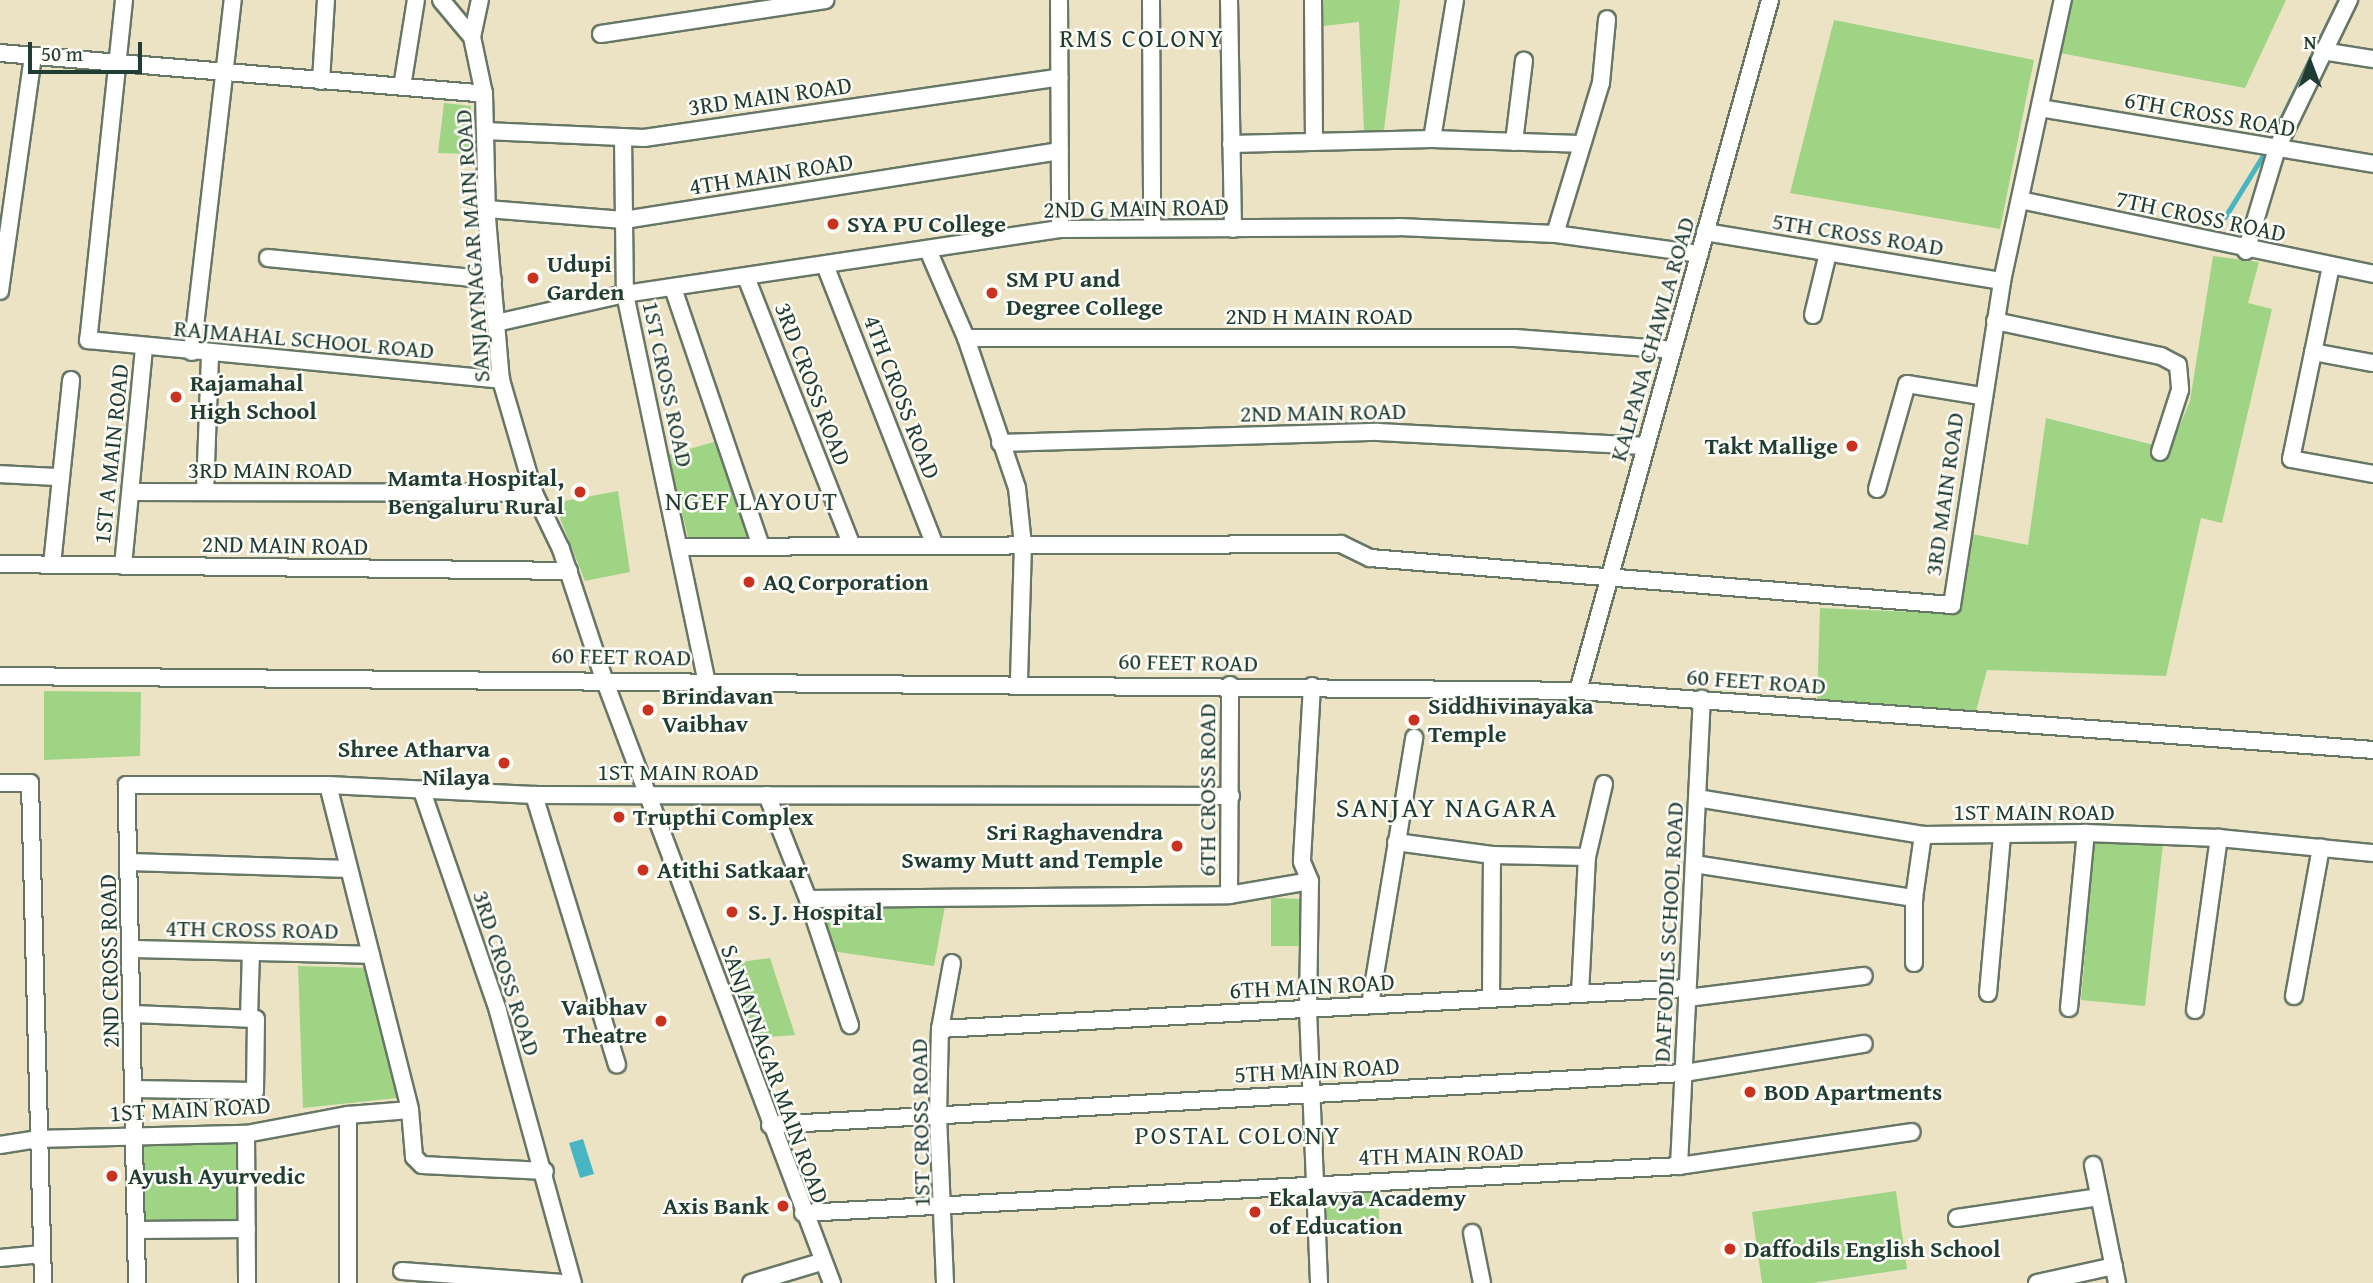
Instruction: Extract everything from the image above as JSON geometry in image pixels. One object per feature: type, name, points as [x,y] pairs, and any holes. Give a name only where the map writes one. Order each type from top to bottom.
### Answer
[{"type":"street","points":[[116,63],[124,0]]},
{"type":"street","points":[[192,352],[233,0]]},
{"type":"street","points":[[321,81],[326,0]]},
{"type":"street","points":[[402,88],[416,0]]},
{"type":"street","name":"SANJAYNAGAR MAIN ROAD","points":[[440,0],[472,37],[484,94],[487,209],[501,380],[534,493],[569,571],[604,679],[821,1262],[832,1283]]},
{"type":"street","points":[[472,37],[480,0]]},
{"type":"street","points":[[601,34],[825,0]]},
{"type":"street","points":[[1059,0],[1060,229]]},
{"type":"street","points":[[1151,0],[1152,228]]},
{"type":"street","points":[[1228,0],[1233,229]]},
{"type":"street","points":[[1313,0],[1314,142]]},
{"type":"street","points":[[1432,139],[1455,0]]},
{"type":"street","name":"KALPANA CHAWLA ROAD","points":[[1578,691],[1770,0]]},
{"type":"street","name":"3RD MAIN ROAD","points":[[681,547],[1341,544],[1370,558],[1952,605],[1981,396],[2002,281],[2063,0]]},
{"type":"street","points":[[2246,251],[2277,148],[2322,51],[2350,0]]},
{"type":"street","points":[[1555,234],[1580,144],[1601,83],[1606,19]]},
{"type":"street","points":[[2322,51],[2373,59]]},
{"type":"street","points":[[0,53],[484,94]]},
{"type":"street","points":[[0,291],[33,56]]},
{"type":"street","points":[[1514,142],[1524,61]]},
{"type":"street","name":"RAJMAHAL SCHOOL ROAD","points":[[116,63],[88,340],[501,380]]},
{"type":"street","name":"3RD MAIN ROAD","points":[[485,131],[644,138],[1060,77]]},
{"type":"street","name":"6TH CROSS ROAD","points":[[2040,108],[2373,164]]},
{"type":"street","name":"1ST CROSS ROAD","points":[[623,137],[625,294],[681,547],[706,680]]},
{"type":"street","points":[[1231,144],[1432,139],[1580,144]]},
{"type":"street","name":"4TH MAIN ROAD","points":[[487,209],[624,220],[1060,151]]},
{"type":"street","name":"7TH CROSS ROAD","points":[[2020,200],[2246,251],[2373,274]]},
{"type":"street","name":"2ND G MAIN ROAD","points":[[496,323],[625,294],[1060,229],[1399,227],[1555,234],[1700,254]]},
{"type":"street","name":"5TH CROSS ROAD","points":[[1706,232],[2002,281]]},
{"type":"street","points":[[928,250],[966,338],[1017,488],[1023,545],[1019,683]]},
{"type":"street","points":[[1813,315],[1828,253]]},
{"type":"street","points":[[268,258],[493,280]]},
{"type":"street","name":"4TH CROSS ROAD","points":[[825,265],[935,545]]},
{"type":"street","points":[[2331,266],[2291,459],[2373,474]]},
{"type":"street","name":"3RD CROSS ROAD","points":[[746,277],[852,545]]},
{"type":"street","points":[[673,288],[761,546]]},
{"type":"street","points":[[1995,321],[2161,356],[2178,365],[2180,390],[2160,452]]},
{"type":"street","name":"2ND H MAIN ROAD","points":[[966,338],[1515,338],[1673,350]]},
{"type":"street","name":"1ST A MAIN ROAD","points":[[123,566],[145,347]]},
{"type":"street","points":[[2313,352],[2373,362]]},
{"type":"street","points":[[205,492],[211,353]]},
{"type":"street","points":[[52,565],[58,477],[71,380]]},
{"type":"street","points":[[1877,489],[1907,384],[1981,396]]},
{"type":"street","name":"2ND MAIN ROAD","points":[[1000,443],[1378,432],[1646,446]]},
{"type":"street","points":[[0,474],[58,477]]},
{"type":"street","name":"3RD MAIN ROAD","points":[[131,492],[534,493]]},
{"type":"street","name":"2ND MAIN ROAD","points":[[0,564],[569,571]]},
{"type":"street","name":"60 FEET ROAD","points":[[0,676],[604,679],[1578,691],[2373,750]]},
{"type":"street","name":"6TH CROSS ROAD","points":[[1229,895],[1230,685]]},
{"type":"street","points":[[1312,686],[1302,862],[1310,881],[1308,1009],[1319,1283]]},
{"type":"street","name":"DAFFODILS SCHOOL ROAD","points":[[1679,1166],[1702,699]]},
{"type":"street","points":[[1370,1005],[1414,738]]},
{"type":"street","points":[[0,783],[30,783],[36,1139],[43,1283]]},
{"type":"street","points":[[1580,994],[1587,856],[1604,784]]},
{"type":"street","name":"4TH CROSS ROAD","points":[[328,785],[410,1110]]},
{"type":"street","name":"1ST MAIN ROAD","points":[[127,786],[328,785],[422,791],[648,796],[1231,796]]},
{"type":"street","name":"2ND CROSS ROAD","points":[[127,786],[132,949],[133,1137]]},
{"type":"street","name":"3RD CROSS ROAD","points":[[422,791],[498,1011],[545,1171]]},
{"type":"street","points":[[534,794],[617,1065]]},
{"type":"street","points":[[767,795],[808,900],[850,1025]]},
{"type":"street","name":"1ST MAIN ROAD","points":[[1697,798],[1923,835],[2002,837],[2086,833],[2219,838],[2373,853]]},
{"type":"street","points":[[2069,1008],[2086,833]]},
{"type":"street","points":[[1914,963],[1914,898],[1923,835]]},
{"type":"street","points":[[1988,993],[2002,837]]},
{"type":"street","points":[[2196,1010],[2219,838]]},
{"type":"street","points":[[1396,842],[1492,855],[1587,856]]},
{"type":"street","points":[[2294,996],[2321,847]]},
{"type":"street","points":[[1491,999],[1492,855]]},
{"type":"street","points":[[130,862],[349,869]]},
{"type":"street","points":[[1694,864],[1914,898]]},
{"type":"street","points":[[808,900],[1229,895],[1310,881]]},
{"type":"street","name":"4TH CROSS ROAD","points":[[132,949],[371,955]]},
{"type":"street","points":[[249,1018],[251,952]]},
{"type":"street","name":"1ST CROSS ROAD","points":[[945,1283],[944,1204],[938,1115],[940,1029],[952,963]]},
{"type":"street","name":"6TH MAIN ROAD","points":[[940,1029],[1580,994],[1687,993],[1864,976]]},
{"type":"street","points":[[133,1014],[256,1019],[255,1091],[133,1089]]},
{"type":"street","name":"5TH MAIN ROAD","points":[[770,1125],[1684,1073],[1864,1044]]},
{"type":"street","points":[[410,1110],[414,1157],[422,1165],[545,1171],[573,1283]]},
{"type":"street","name":"1ST MAIN ROAD","points":[[0,1144],[36,1139],[246,1134],[348,1115],[410,1110]]},
{"type":"street","points":[[348,1115],[348,1283]]},
{"type":"street","name":"4TH MAIN ROAD","points":[[803,1213],[1315,1182],[1679,1166],[1912,1132]]},
{"type":"street","points":[[246,1134],[247,1283]]},
{"type":"street","points":[[133,1137],[137,1283]]},
{"type":"street","points":[[2093,1165],[2117,1283]]},
{"type":"street","points":[[1957,1219],[2099,1197]]},
{"type":"street","points":[[136,1230],[247,1229]]},
{"type":"street","points":[[1472,1233],[1482,1283]]},
{"type":"street","points":[[0,1258],[42,1254]]},
{"type":"street","points":[[751,1283],[821,1262]]},
{"type":"street","points":[[2036,1283],[2114,1266]]},
{"type":"street","points":[[402,1271],[560,1283]]},
{"type":"green space","points":[[1322,0],[1400,0],[1384,130],[1364,130],[1359,22],[1323,26]]},
{"type":"green space","points":[[2072,0],[2286,0],[2245,88],[2060,53]]},
{"type":"green space","points":[[1834,20],[2034,60],[2000,229],[1790,193]]},
{"type":"green space","points":[[444,103],[471,106],[469,154],[438,153]]},
{"type":"green space","points":[[2213,256],[2259,262],[2248,303],[2272,309],[2222,523],[2201,518],[2166,676],[1987,670],[1976,711],[1817,700],[1820,608],[1959,614],[1972,534],[2028,545],[2046,418],[2170,449],[2190,401]]},
{"type":"green space","points":[[721,440],[754,540],[689,541],[668,455]]},
{"type":"green space","points":[[618,491],[630,572],[585,581],[554,503]]},
{"type":"green space","points":[[44,691],[141,692],[140,756],[44,760]]},
{"type":"green space","points":[[2094,843],[2163,844],[2145,1006],[2081,1000]]},
{"type":"green space","points":[[1271,898],[1307,899],[1307,946],[1271,946]]},
{"type":"green space","points":[[945,906],[934,966],[831,951],[819,909]]},
{"type":"green space","points":[[770,958],[795,1035],[756,1038],[727,964]]},
{"type":"green space","points":[[298,966],[370,968],[397,1098],[303,1108]]},
{"type":"green space","points":[[242,1140],[243,1226],[140,1227],[139,1141]]},
{"type":"green space","points":[[1378,1184],[1379,1219],[1325,1220],[1324,1185]]},
{"type":"green space","points":[[1896,1191],[1907,1269],[1812,1283],[1762,1283],[1752,1212]]},
{"type":"water","points":[[583,1139],[594,1174],[580,1178],[569,1143]]},
{"type":"waterway","points":[[2272,137],[2338,3]]},
{"type":"waterway","points":[[2225,217],[2262,157]]},
{"type":"place","name":"SYA PU College","points":[[833,224]]},
{"type":"place","name":"Udupi Garden","points":[[533,278]]},
{"type":"place","name":"SM PU and Degree College","points":[[992,293]]},
{"type":"place","name":"Rajamahal High School","points":[[176,397]]},
{"type":"place","name":"Takt Mallige","points":[[1852,446]]},
{"type":"place","name":"Mamta Hospital, Bengaluru Rural","points":[[580,492]]},
{"type":"place","name":"AQ Corporation","points":[[749,582]]},
{"type":"place","name":"Brindavan Vaibhav","points":[[648,710]]},
{"type":"place","name":"Siddhivinayaka Temple","points":[[1414,720]]},
{"type":"place","name":"Shree Atharva Nilaya","points":[[504,763]]},
{"type":"place","name":"Trupthi Complex","points":[[619,817]]},
{"type":"place","name":"Sri Raghavendra Swamy Mutt and Temple","points":[[1177,846]]},
{"type":"place","name":"Atithi Satkaar","points":[[643,870]]},
{"type":"place","name":"S. J. Hospital","points":[[732,912]]},
{"type":"place","name":"Vaibhav Theatre","points":[[661,1021]]},
{"type":"place","name":"BOD Apartments","points":[[1750,1092]]},
{"type":"place","name":"Ayush Ayurvedic","points":[[112,1176]]},
{"type":"place","name":"Axis Bank","points":[[783,1206]]},
{"type":"place","name":"Ekalavya Academy of Education","points":[[1255,1212]]},
{"type":"place","name":"Daffodils English School","points":[[1730,1249]]},
{"type":"district","name":"RMS COLONY","points":[[1142,38]]},
{"type":"district","name":"NGEF LAYOUT","points":[[752,501]]},
{"type":"district","name":"SANJAY NAGARA","points":[[1447,807]]},
{"type":"district","name":"POSTAL COLONY","points":[[1238,1135]]}]
